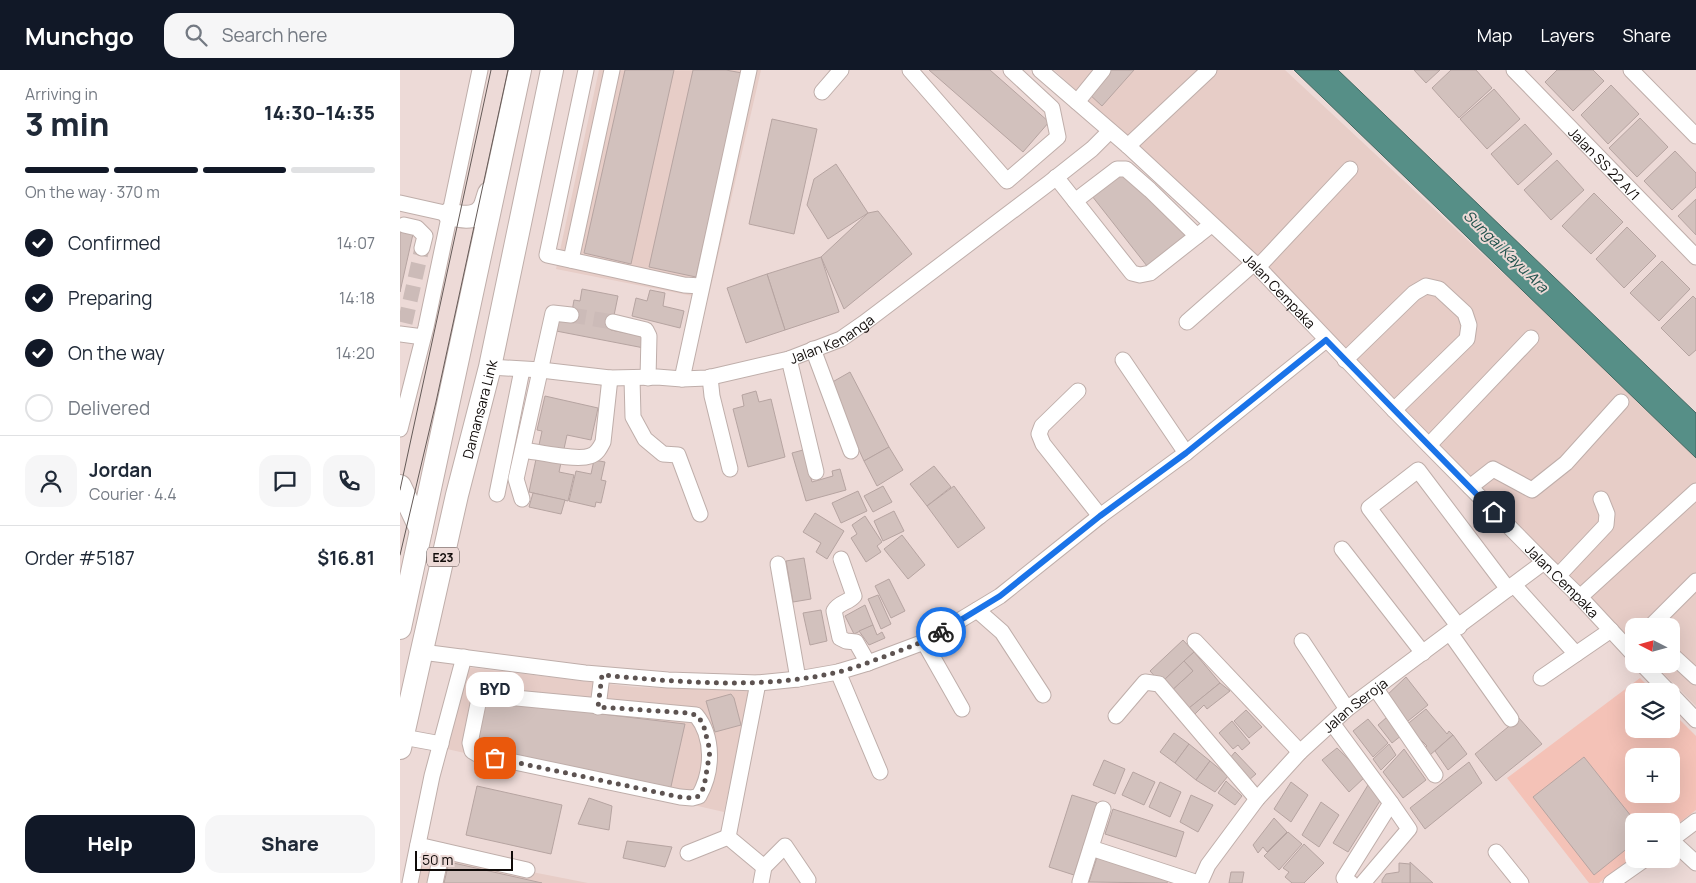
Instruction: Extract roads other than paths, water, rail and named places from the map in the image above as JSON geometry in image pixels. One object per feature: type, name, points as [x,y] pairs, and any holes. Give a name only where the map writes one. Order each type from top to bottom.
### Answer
[{"type":"highway","name":"E23","points":[[400,628],[520,70]]},
{"type":"highway","name":"Damansara Link","points":[[401,743],[457,495],[490,367],[552,70]]},
{"type":"highway","points":[[449,214],[463,217],[474,216],[483,210],[501,157]]},
{"type":"highway","points":[[400,486],[421,530]]},
{"type":"street","points":[[400,429],[423,337],[480,70]]},
{"type":"street","points":[[586,70],[547,255],[684,285],[701,286]]},
{"type":"street","points":[[570,260],[612,70]]},
{"type":"street","points":[[682,379],[749,70]]},
{"type":"street","points":[[822,92],[840,70]]},
{"type":"street","points":[[910,70],[1007,182],[1058,137],[1052,108],[1011,70]]},
{"type":"street","points":[[1128,146],[1209,70]]},
{"type":"street","name":"Jalan SS 22 A/1","points":[[1514,70],[1696,257]]},
{"type":"street","points":[[1631,70],[1696,136]]},
{"type":"street","name":"Jalan Cempaka","points":[[1047,72],[1077,102],[1128,146],[1256,265],[1429,446],[1625,643]]},
{"type":"street","points":[[1077,102],[1097,72]]},
{"type":"street","name":"Jalan Kenanga","points":[[490,367],[541,370],[610,378],[657,377],[682,379],[710,377],[789,359],[841,339],[864,324],[1053,180],[1110,131]]},
{"type":"street","points":[[1031,162],[1075,201],[1132,273],[1140,275],[1150,273],[1212,225]]},
{"type":"street","points":[[1075,201],[1117,169],[1126,169],[1198,236]]},
{"type":"street","points":[[1187,322],[1256,265],[1350,169]]},
{"type":"street","points":[[400,203],[449,214]]},
{"type":"street","points":[[404,225],[417,228],[423,242],[445,238]]},
{"type":"street","points":[[1345,360],[1414,293],[1426,286],[1439,289],[1465,313],[1469,326],[1468,340],[1394,410]]},
{"type":"street","points":[[522,499],[516,479],[541,370],[551,316],[554,312],[571,315]]},
{"type":"street","points":[[613,322],[646,330],[649,336],[648,378]]},
{"type":"street","points":[[402,330],[423,337]]},
{"type":"street","points":[[1429,446],[1532,338]]},
{"type":"street","points":[[422,652],[602,675],[668,680],[758,682],[798,679],[838,672],[868,663],[924,642],[1000,596],[1100,516],[1186,453],[1326,340]]},
{"type":"street","points":[[812,349],[851,451]]},
{"type":"street","points":[[789,359],[816,472]]},
{"type":"street","points":[[1123,360],[1186,453]]},
{"type":"street","points":[[497,494],[522,370]]},
{"type":"street","points":[[710,377],[712,396],[730,469]]},
{"type":"street","points":[[523,450],[575,458],[590,456],[598,451],[603,442],[610,378]]},
{"type":"street","points":[[632,378],[633,417],[644,439],[663,454],[678,455],[700,514]]},
{"type":"street","points":[[1078,391],[1042,426],[1039,434],[1043,444],[1100,516]]},
{"type":"street","points":[[1470,487],[1493,469],[1532,490],[1566,463],[1621,402]]},
{"type":"street","points":[[1511,719],[1454,630],[1369,508],[1418,470],[1511,587],[1576,654]]},
{"type":"street","points":[[1580,597],[1696,491]]},
{"type":"street","points":[[1558,576],[1606,526],[1607,514],[1601,499]]},
{"type":"street","points":[[1342,549],[1423,653]]},
{"type":"street","points":[[841,560],[854,596],[837,606],[834,611],[840,638],[846,642],[856,642],[868,663]]},
{"type":"street","name":"Jalan Seroja","points":[[1199,883],[1208,865],[1257,799],[1300,752],[1347,709],[1544,562]]},
{"type":"street","points":[[778,564],[798,679]]},
{"type":"street","points":[[1659,618],[1696,581]]},
{"type":"street","points":[[977,610],[1002,632],[1043,695]]},
{"type":"street","points":[[1541,678],[1611,630]]},
{"type":"street","points":[[1196,641],[1300,752]]},
{"type":"street","points":[[1302,641],[1347,709]]},
{"type":"street","points":[[924,642],[962,709]]},
{"type":"street","points":[[410,883],[418,845],[429,822],[441,744],[464,657]]},
{"type":"street","points":[[1680,662],[1696,676]]},
{"type":"street","points":[[838,672],[880,772]]},
{"type":"street","points":[[1651,673],[1660,683]]},
{"type":"street","points":[[598,707],[602,675]]},
{"type":"street","points":[[728,837],[758,682]]},
{"type":"street","points":[[1116,716],[1144,682],[1159,684],[1257,799]]},
{"type":"street","points":[[1376,689],[1435,776]]},
{"type":"street","points":[[490,694],[598,707],[696,715],[703,723],[710,751],[704,787],[699,796],[692,798],[680,797],[477,754],[472,751],[470,743],[479,699],[485,695],[490,694]]},
{"type":"street","points":[[1680,701],[1693,710]]},
{"type":"street","points":[[1332,723],[1391,802],[1409,830],[1363,883]]},
{"type":"street","points":[[401,743],[441,744]]},
{"type":"street","points":[[1351,883],[1344,878],[1391,802]]},
{"type":"street","points":[[1080,882],[1103,809]]},
{"type":"street","points":[[1680,833],[1696,821]]},
{"type":"street","points":[[688,853],[728,837]]},
{"type":"street","points":[[728,837],[764,867]]},
{"type":"street","points":[[418,845],[527,870]]},
{"type":"street","points":[[761,883],[764,867],[785,846],[808,880]]},
{"type":"street","points":[[1090,848],[1199,883]]},
{"type":"street","points":[[1680,848],[1696,863]]},
{"type":"street","points":[[435,883],[442,851]]},
{"type":"street","points":[[1496,852],[1521,883]]},
{"type":"street","points":[[1611,883],[1632,868]]},
{"type":"water","name":"Sungai Kayu Ara","points":[[1294,70],[1338,70],[1696,413],[1696,458]]},
{"type":"tunnel","points":[[405,323],[422,248]]},
{"type":"tunnel","points":[[571,315],[613,322]]},
{"type":"tram line","points":[[400,490],[491,70]]},
{"type":"tram line","points":[[400,555],[436,402],[508,70]]},
{"type":"place","name":"BYD","points":[[495,758]]}]
